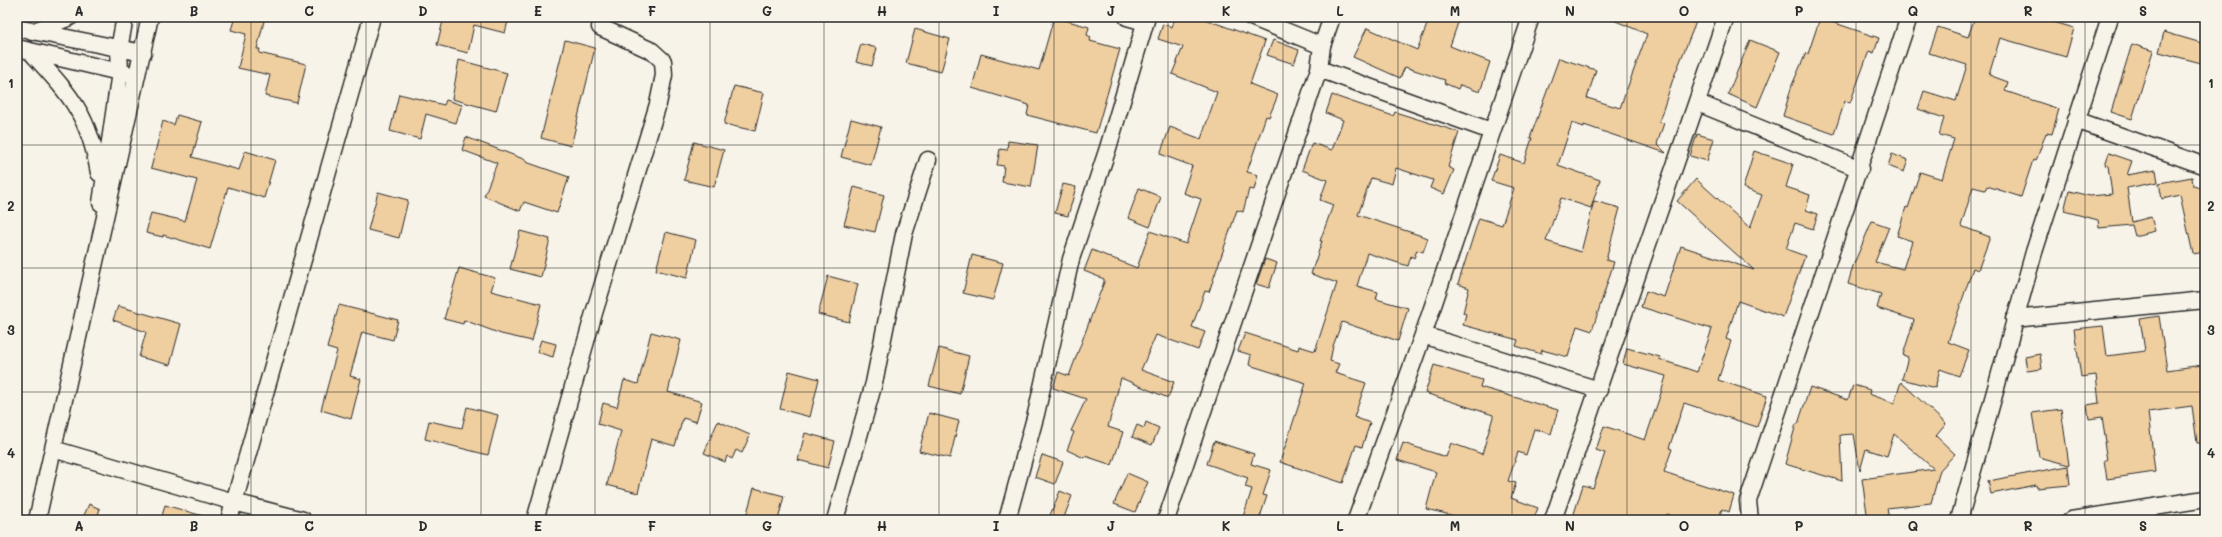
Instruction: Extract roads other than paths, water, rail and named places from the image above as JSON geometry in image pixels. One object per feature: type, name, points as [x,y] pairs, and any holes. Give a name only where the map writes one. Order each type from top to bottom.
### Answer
[{"type":"street","points":[[24,30],[70,17]]},
{"type":"street","points":[[98,241],[102,184],[120,72],[119,49],[125,17]]},
{"type":"street","points":[[37,520],[54,449],[98,241],[110,200],[150,17]]},
{"type":"street","points":[[229,520],[372,17]]},
{"type":"street","points":[[1007,520],[1036,414],[1071,259],[1108,148],[1146,19],[1127,17]]},
{"type":"street","points":[[1251,17],[1322,46]]},
{"type":"street","points":[[1166,520],[1319,69],[1322,46],[1332,17]]},
{"type":"street","points":[[1356,520],[1423,335],[1491,131],[1531,17]]},
{"type":"street","points":[[1553,520],[1698,103],[1726,17]]},
{"type":"street","points":[[1750,520],[1748,502],[1860,169],[1909,17]]},
{"type":"street","points":[[1959,520],[2014,319],[2110,17]]},
{"type":"street","points":[[535,520],[594,313],[658,104],[664,75],[663,61],[652,51],[600,27]]},
{"type":"street","points":[[24,30],[143,53]]},
{"type":"street","points":[[24,50],[138,76]]},
{"type":"street","points":[[24,50],[68,92],[81,112],[95,148],[102,184]]},
{"type":"street","points":[[1319,69],[1491,131]]},
{"type":"street","points":[[1698,103],[1860,169]]},
{"type":"street","points":[[2076,120],[2205,166]]},
{"type":"street","points":[[835,520],[874,384],[904,234],[928,160]]},
{"type":"street","points":[[2014,319],[2205,300]]},
{"type":"street","points":[[1423,335],[1599,390]]},
{"type":"street","points":[[54,449],[234,502],[303,520]]},
{"type":"street","points":[[2071,520],[2098,518],[2205,499]]}]
